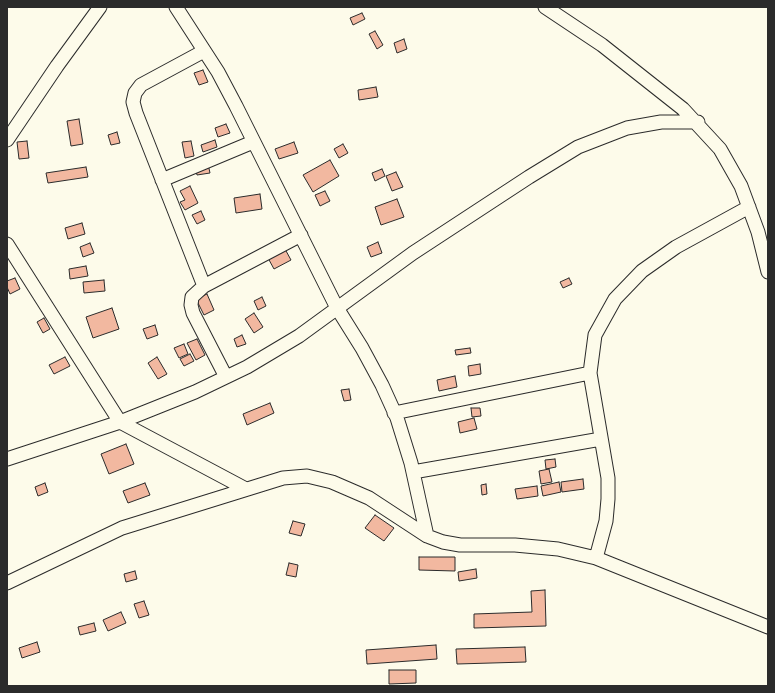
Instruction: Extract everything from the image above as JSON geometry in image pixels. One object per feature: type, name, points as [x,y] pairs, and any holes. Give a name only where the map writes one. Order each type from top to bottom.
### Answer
[{"type":"street","points":[[7,140],[57,66],[100,7]]},
{"type":"street","points":[[176,7],[218,72],[337,308],[362,348],[382,385],[394,413],[413,472],[427,536]]},
{"type":"street","points":[[545,7],[602,45],[684,108],[720,148],[741,186],[758,232],[768,272]]},
{"type":"street","points":[[204,51],[140,85],[135,93],[133,102],[204,286]]},
{"type":"street","points":[[7,459],[120,422],[195,392],[247,367],[299,336],[413,253],[522,181],[578,147],[627,128],[661,122],[698,122]]},
{"type":"street","points":[[162,180],[253,142]]},
{"type":"street","points":[[596,558],[606,521],[608,478],[590,373],[595,335],[615,299],[642,271],[676,247],[749,207]]},
{"type":"street","points":[[226,377],[191,305],[192,297],[204,286],[300,235]]},
{"type":"street","points":[[7,244],[120,422],[246,488]]},
{"type":"street","points":[[394,413],[590,373]]},
{"type":"street","points":[[413,472],[601,440]]},
{"type":"street","points":[[7,583],[122,528],[246,488],[283,478],[307,476],[332,482],[369,498],[427,536],[443,542],[460,545],[515,546],[558,549],[596,558],[768,627]]},
{"type":"building","points":[[362,13],[365,19],[353,25],[350,18]]},
{"type":"building","points":[[375,31],[383,45],[377,49],[369,34]]},
{"type":"building","points":[[404,39],[407,49],[397,53],[394,43]]},
{"type":"building","points":[[203,70],[208,82],[199,85],[194,73]]},
{"type":"building","points":[[376,87],[378,97],[359,100],[358,90]]},
{"type":"building","points":[[79,119],[83,144],[71,146],[67,121]]},
{"type":"building","points":[[226,124],[230,133],[218,137],[215,128]]},
{"type":"building","points":[[117,132],[120,143],[111,145],[108,135]]},
{"type":"building","points":[[215,140],[217,147],[203,152],[201,145]]},
{"type":"building","points":[[27,141],[29,158],[19,159],[17,142]]},
{"type":"building","points":[[191,141],[194,156],[185,158],[182,142]]},
{"type":"building","points":[[294,142],[298,153],[279,159],[275,149]]},
{"type":"building","points":[[343,144],[348,153],[339,158],[334,149]]},
{"type":"building","points":[[330,160],[339,176],[313,192],[303,175]]},
{"type":"building","points":[[208,164],[210,173],[197,175],[195,167]]},
{"type":"building","points":[[86,167],[88,177],[48,183],[46,173]]},
{"type":"building","points":[[382,169],[385,176],[375,181],[372,173]]},
{"type":"building","points":[[396,172],[403,187],[392,191],[386,176]]},
{"type":"building","points":[[190,186],[198,203],[185,210],[180,202],[185,200],[180,191]]},
{"type":"building","points":[[325,191],[330,201],[320,206],[315,195]]},
{"type":"building","points":[[260,194],[262,209],[236,213],[234,198]]},
{"type":"building","points":[[397,199],[404,217],[381,225],[375,207]]},
{"type":"building","points":[[201,211],[205,220],[197,224],[192,215]]},
{"type":"building","points":[[82,223],[85,234],[68,239],[65,228]]},
{"type":"building","points":[[378,242],[382,253],[371,257],[367,247]]},
{"type":"building","points":[[90,243],[94,253],[83,257],[80,247]]},
{"type":"building","points":[[285,249],[291,260],[274,269],[268,258]]},
{"type":"building","points":[[86,266],[88,276],[70,279],[69,269]]},
{"type":"building","points":[[15,278],[20,289],[10,294],[7,287],[7,281]]},
{"type":"building","points":[[569,278],[572,284],[563,288],[560,282]]},
{"type":"building","points":[[104,280],[105,291],[84,293],[83,282]]},
{"type":"building","points":[[207,294],[214,310],[204,315],[196,299]]},
{"type":"building","points":[[262,297],[266,306],[258,310],[254,301]]},
{"type":"building","points":[[112,308],[119,329],[93,338],[86,317]]},
{"type":"building","points":[[254,313],[263,327],[254,333],[245,319]]},
{"type":"building","points":[[44,318],[50,329],[43,333],[37,322]]},
{"type":"building","points":[[155,325],[158,335],[147,339],[143,329]]},
{"type":"building","points":[[242,335],[246,344],[237,347],[234,339]]},
{"type":"building","points":[[197,339],[205,355],[196,360],[187,343]]},
{"type":"building","points":[[184,344],[188,354],[179,358],[174,348]]},
{"type":"building","points":[[470,348],[471,353],[456,355],[455,350]]},
{"type":"building","points":[[190,354],[194,361],[184,366],[180,359]]},
{"type":"building","points":[[65,357],[70,366],[54,374],[49,365]]},
{"type":"building","points":[[157,357],[167,374],[158,379],[148,363]]},
{"type":"building","points":[[480,364],[481,374],[469,376],[468,366]]},
{"type":"building","points":[[455,376],[457,387],[439,391],[437,380]]},
{"type":"building","points":[[349,389],[351,400],[344,401],[341,390]]},
{"type":"building","points":[[270,403],[274,413],[247,425],[243,414]]},
{"type":"building","points":[[471,408],[480,408],[481,416],[472,417]]},
{"type":"building","points":[[474,418],[477,429],[460,433],[458,422]]},
{"type":"building","points":[[126,444],[134,464],[109,474],[101,454]]},
{"type":"building","points":[[555,459],[556,467],[546,469],[545,460]]},
{"type":"building","points":[[549,469],[552,482],[541,484],[539,471]]},
{"type":"building","points":[[583,479],[584,489],[562,492],[561,482]]},
{"type":"building","points":[[559,482],[561,492],[543,496],[541,486]]},
{"type":"building","points":[[45,483],[48,492],[38,496],[35,487]]},
{"type":"building","points":[[145,483],[150,495],[128,503],[123,491]]},
{"type":"building","points":[[486,484],[487,494],[482,495],[481,485]]},
{"type":"building","points":[[537,486],[538,496],[517,499],[515,489]]},
{"type":"building","points":[[375,515],[394,528],[384,541],[365,528]]},
{"type":"building","points":[[293,521],[305,524],[301,536],[289,533]]},
{"type":"building","points":[[419,557],[455,557],[455,571],[419,570]]},
{"type":"building","points":[[289,563],[298,565],[296,577],[286,575]]},
{"type":"building","points":[[476,569],[477,578],[459,581],[458,572]]},
{"type":"building","points":[[135,571],[137,579],[126,582],[124,574]]},
{"type":"building","points":[[545,590],[546,626],[474,628],[474,614],[532,612],[531,591]]},
{"type":"building","points":[[144,601],[149,615],[139,618],[134,604]]},
{"type":"building","points":[[121,612],[126,623],[108,631],[103,620]]},
{"type":"building","points":[[94,623],[96,631],[80,635],[78,627]]},
{"type":"building","points":[[37,642],[40,652],[22,658],[19,648]]},
{"type":"building","points":[[436,645],[437,659],[367,664],[366,650]]},
{"type":"building","points":[[525,647],[526,662],[457,664],[456,649]]},
{"type":"building","points":[[389,670],[416,670],[416,683],[389,684]]}]
